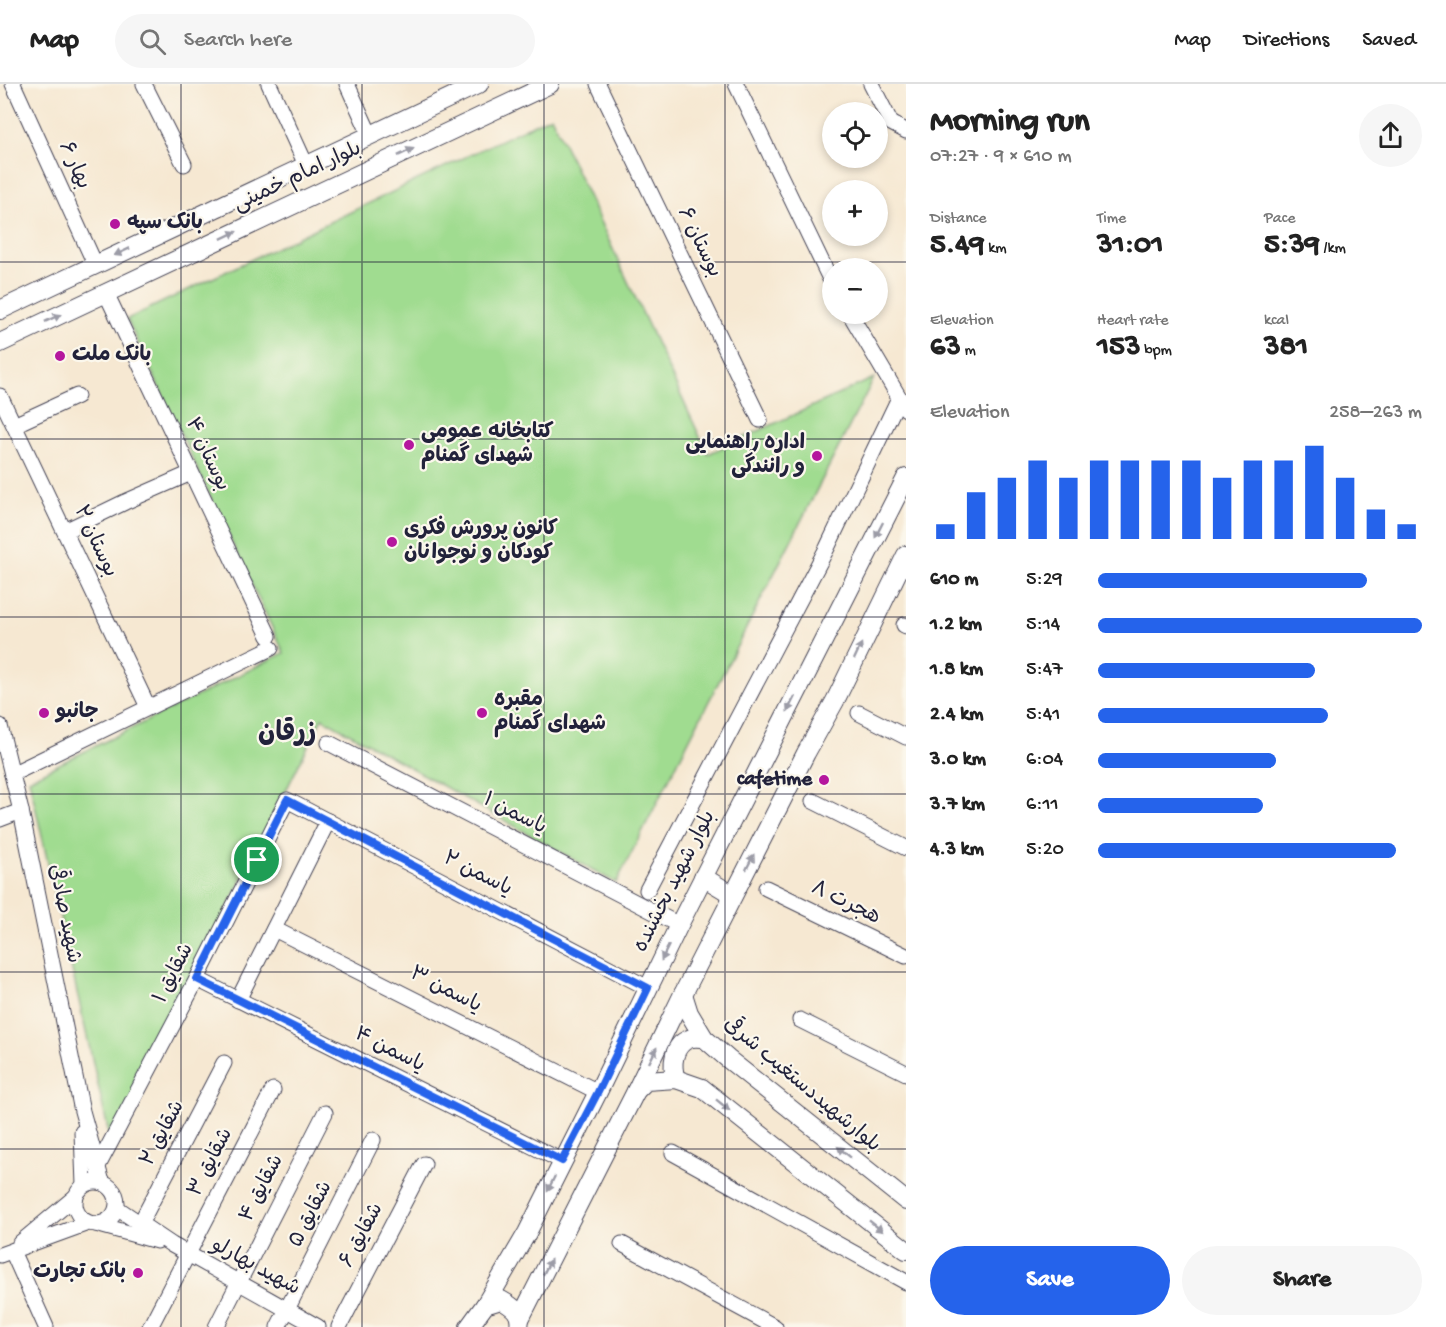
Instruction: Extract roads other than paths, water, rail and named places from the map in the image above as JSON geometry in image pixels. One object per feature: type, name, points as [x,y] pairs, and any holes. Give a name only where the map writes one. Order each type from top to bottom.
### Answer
[{"type":"main road","name":"بلوار امام خمینی","points":[[0,310],[479,84]]},
{"type":"main road","name":"بلوار امام خمینی","points":[[0,344],[550,84]]},
{"type":"main road","name":"بلوار شهید بخشنده","points":[[469,1327],[485,1305],[527,1233],[679,925],[906,478]]},
{"type":"main road","points":[[520,1323],[733,895],[835,701],[906,555]]},
{"type":"main road","points":[[703,878],[733,895]]},
{"type":"main road","name":"بلوارشهیددستغیب شرقی","points":[[683,994],[689,1013],[704,1038],[906,1201]]},
{"type":"main road","points":[[676,1079],[673,1064],[678,1048],[690,1039],[704,1038]]},
{"type":"main road","points":[[635,1092],[646,1081],[676,1079],[702,1088],[906,1250]]},
{"type":"main road","points":[[485,1305],[501,1300],[513,1306],[520,1323]]},
{"type":"street","name":"بهار ۶","points":[[13,84],[95,264]]},
{"type":"street","points":[[144,84],[184,164]]},
{"type":"street","points":[[268,84],[306,165]]},
{"type":"street","points":[[347,84],[370,135]]},
{"type":"street","name":"بوستان ۶","points":[[598,84],[760,420]]},
{"type":"street","points":[[736,84],[822,263]]},
{"type":"street","points":[[871,84],[891,123],[906,131]]},
{"type":"street","name":"بوستان ۴","points":[[106,293],[270,642],[148,707]]},
{"type":"street","points":[[647,890],[903,404],[856,324]]},
{"type":"street","name":"بوستان ۲","points":[[0,396],[148,707]]},
{"type":"street","points":[[14,425],[77,396]]},
{"type":"street","points":[[65,531],[191,473]]},
{"type":"street","points":[[12,774],[148,707]]},
{"type":"street","points":[[859,713],[906,737]]},
{"type":"street","name":"شهید صادقی","points":[[0,726],[21,811],[82,1111]]},
{"type":"street","name":"یاسمن ۱","points":[[329,743],[679,925]]},
{"type":"street","name":"یاسمن ۲","points":[[287,800],[648,988]]},
{"type":"street","name":"شقایق ۱","points":[[98,1166],[197,979],[287,800]]},
{"type":"street","points":[[813,801],[906,848]]},
{"type":"street","points":[[0,819],[21,811]]},
{"type":"street","points":[[238,1000],[328,821]]},
{"type":"street","name":"هجرت ۸","points":[[766,888],[906,956]]},
{"type":"street","name":"یاسمن ۳","points":[[274,929],[598,1092]]},
{"type":"street","name":"یاسمن ۴","points":[[197,979],[562,1161]]},
{"type":"street","points":[[800,1020],[906,1073]]},
{"type":"street","name":"شقایق ۲","points":[[140,1224],[224,1063]]},
{"type":"street","name":"شقایق ۳","points":[[150,1327],[273,1090]]},
{"type":"street","points":[[6,1253],[92,1224],[103,1223],[114,1214],[117,1208],[116,1195],[102,1182],[82,1111]]},
{"type":"street","points":[[82,1111],[79,1191],[74,1203],[78,1215],[92,1224],[172,1245]]},
{"type":"street","name":"شقایق ۴","points":[[216,1327],[325,1113]]},
{"type":"street","name":"شقایق ۵","points":[[278,1327],[374,1140]]},
{"type":"street","points":[[673,1153],[906,1282]]},
{"type":"street","name":"شقایق ۶","points":[[339,1327],[424,1164]]},
{"type":"street","points":[[6,1253],[79,1191],[92,1182],[102,1182]]},
{"type":"street","name":"شهید بهارلو","points":[[117,1208],[188,1255],[318,1327]]},
{"type":"street","points":[[622,1244],[775,1327]]},
{"type":"street","points":[[6,1253],[46,1327]]},
{"type":"place","name":"بانک سپه","points":[[115,224]]},
{"type":"place","name":"بانک ملت","points":[[60,356]]},
{"type":"place","name":"کتابخانه عمومی شهدای گمنام","points":[[409,445]]},
{"type":"place","name":"اداره راهنمایی و رانندگی","points":[[817,456]]},
{"type":"place","name":"کانون پرورش فکری کودکان و نوجوانان","points":[[392,542]]},
{"type":"place","name":"جانبو","points":[[44,713]]},
{"type":"place","name":"مقبره شهدای گمنام","points":[[482,713]]},
{"type":"place","name":"cafetime","points":[[824,780]]},
{"type":"place","name":"بانک تجارت","points":[[138,1273]]},
{"type":"district","name":"زرقان","points":[[287,735]]}]
